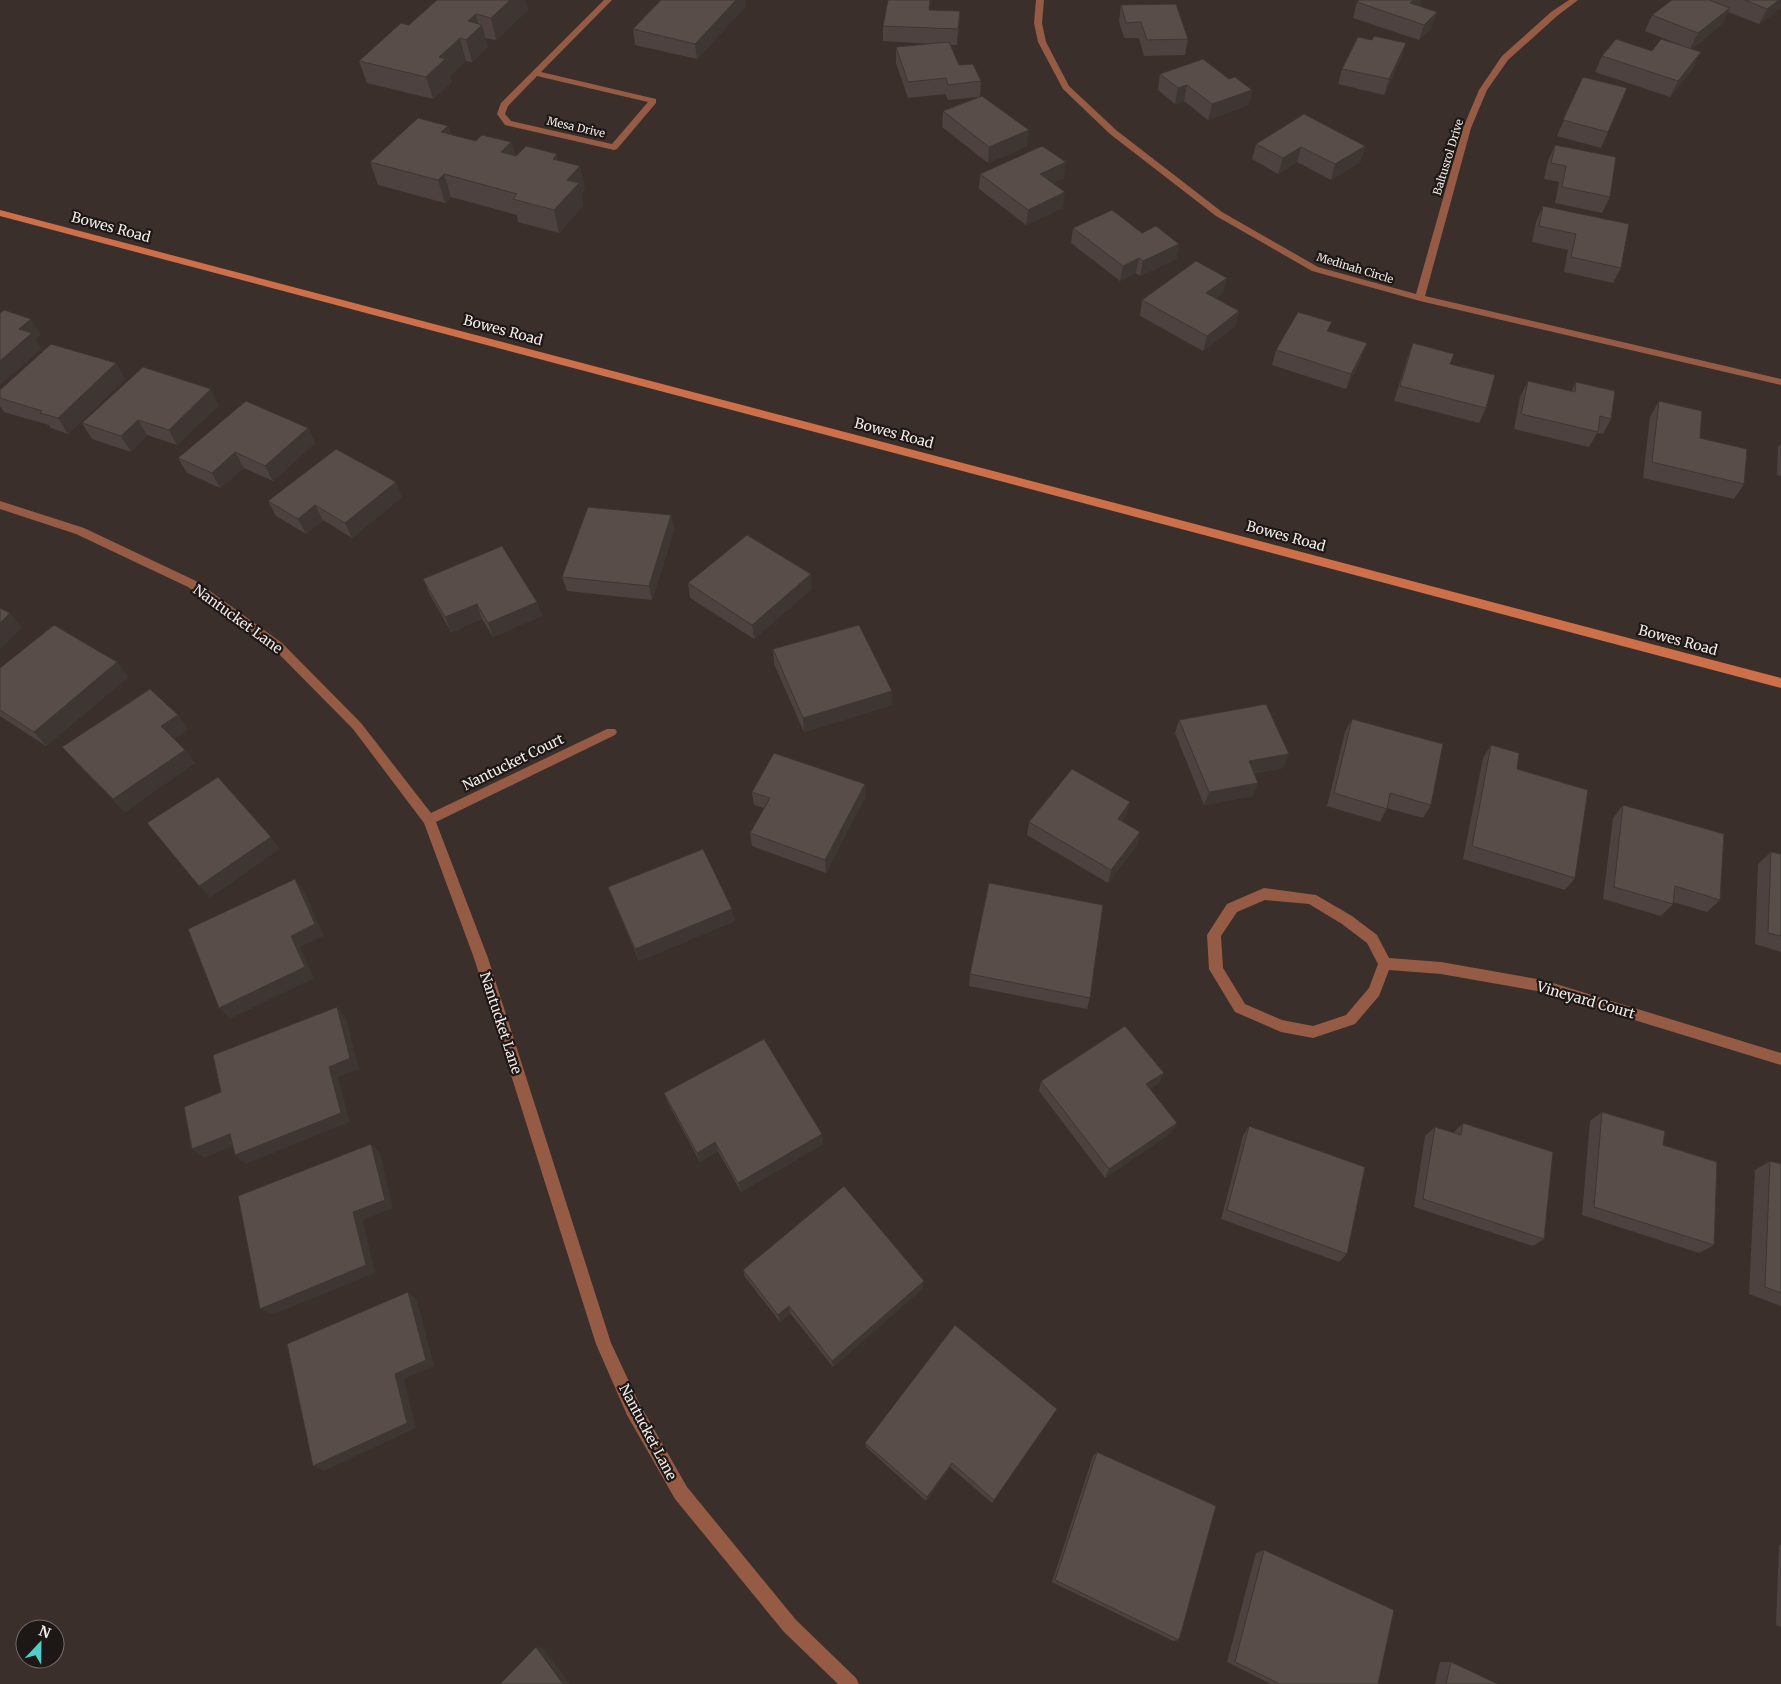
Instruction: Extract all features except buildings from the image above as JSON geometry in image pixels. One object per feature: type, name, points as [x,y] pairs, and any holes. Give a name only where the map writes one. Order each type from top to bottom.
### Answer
[{"type":"main road","name":"Bowes Road","points":[[1,214],[1781,683]]},
{"type":"street","name":"Mesa Drive","points":[[535,73],[653,101],[614,147],[508,123],[501,114],[504,104],[535,73],[608,0]]},
{"type":"street","name":"Medinah Circle","points":[[1040,0],[1038,23],[1042,42],[1066,87],[1113,132],[1220,214],[1315,269],[1420,298],[1781,382]]},
{"type":"street","name":"Baltusrol Drive","points":[[1420,298],[1467,128],[1483,90],[1506,58],[1554,14],[1574,0]]},
{"type":"street","name":"Nantucket Lane","points":[[0,505],[80,531],[192,584],[278,646],[357,726],[429,820],[481,958],[604,1344],[633,1409],[681,1493],[790,1626],[850,1684]]},
{"type":"street","name":"Nantucket Court","points":[[429,820],[611,732]]},
{"type":"street","points":[[1264,894],[1311,899],[1347,920],[1372,939],[1385,964],[1374,992],[1350,1020],[1313,1032],[1281,1026],[1240,1008],[1216,969],[1214,935],[1232,908],[1264,894]]},
{"type":"street","name":"Vineyard Court","points":[[1385,964],[1441,968],[1543,986],[1781,1059]]}]
